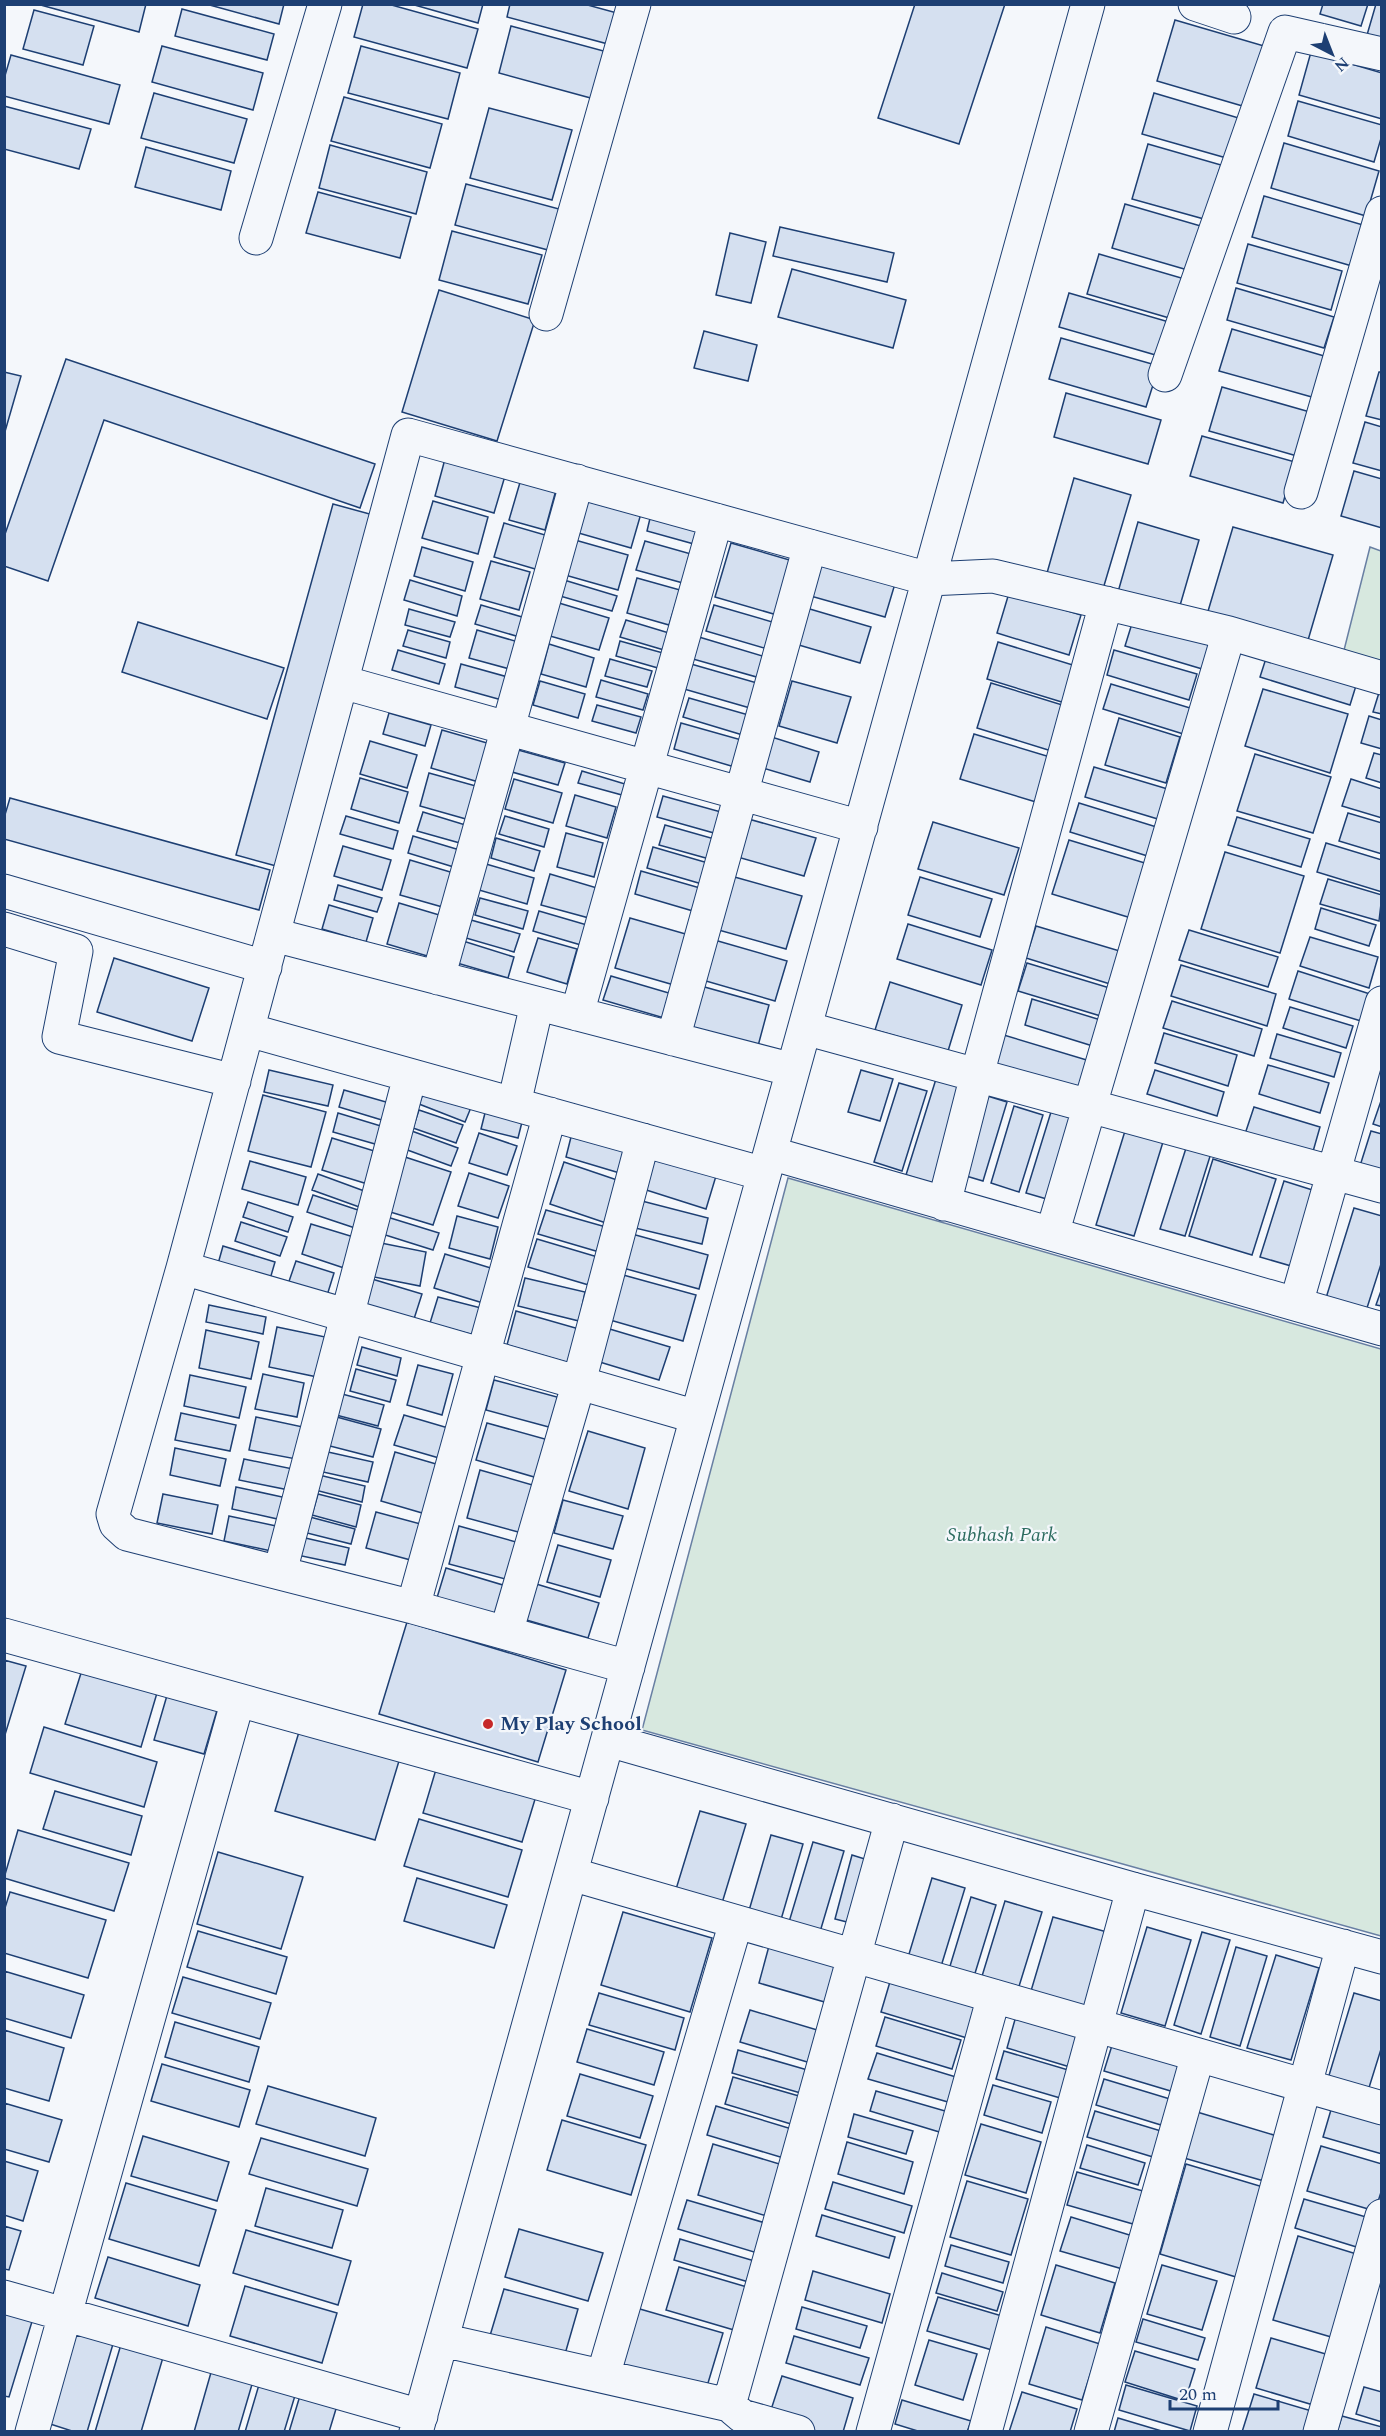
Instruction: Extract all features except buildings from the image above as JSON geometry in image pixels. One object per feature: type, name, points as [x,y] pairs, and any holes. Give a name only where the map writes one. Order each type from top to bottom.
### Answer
[{"type":"street","points":[[256,238],[325,4]]},
{"type":"street","points":[[546,314],[634,4]]},
{"type":"street","points":[[4,2297],[418,2424],[1088,4]]},
{"type":"street","points":[[1195,4],[1234,17]]},
{"type":"street","points":[[1165,375],[1284,32],[1382,54]]},
{"type":"street","points":[[1301,492],[1382,213]]},
{"type":"street","points":[[628,1668],[413,1607],[127,1534],[114,1520],[113,1514],[183,1268],[408,435],[929,579],[993,576],[1229,633],[1382,678]]},
{"type":"street","points":[[438,978],[577,481]]},
{"type":"street","points":[[577,1014],[716,520]]},
{"type":"street","points":[[673,1039],[810,546]]},
{"type":"street","points":[[944,1204],[1106,603]]},
{"type":"street","points":[[1052,1234],[1229,633]]},
{"type":"street","points":[[342,682],[861,827]]},
{"type":"street","points":[[4,891],[265,967]]},
{"type":"street","points":[[4,929],[76,951],[59,1036],[234,1081]]},
{"type":"street","points":[[274,935],[793,1070]]},
{"type":"street","points":[[1296,1304],[1382,1003]]},
{"type":"street","points":[[514,1104],[537,1004]]},
{"type":"street","points":[[805,1028],[1382,1186]]},
{"type":"street","points":[[248,1030],[644,1140],[767,1164],[944,1204],[1382,1329]]},
{"type":"street","points":[[280,1572],[410,1076]]},
{"type":"street","points":[[413,1607],[550,1114]]},
{"type":"street","points":[[506,1633],[579,1382],[644,1140]]},
{"type":"street","points":[[183,1268],[697,1417]]},
{"type":"street","points":[[4,1635],[592,1798]]},
{"type":"street","points":[[32,2432],[238,1700]]},
{"type":"street","points":[[608,1740],[1382,1957]]},
{"type":"street","points":[[729,2405],[892,1820]]},
{"type":"street","points":[[571,1874],[1382,2108]]},
{"type":"street","points":[[985,2432],[1133,1889]]},
{"type":"street","points":[[603,2376],[736,1922]]},
{"type":"street","points":[[1210,2432],[1343,1946]]},
{"type":"street","points":[[873,2432],[994,1996]]},
{"type":"street","points":[[1091,2432],[1198,2055]]},
{"type":"street","points":[[1320,2432],[1382,2216]]},
{"type":"street","points":[[442,2340],[729,2405],[742,2416],[798,2432]]},
{"type":"green space","points":[[1370,547],[1381,551],[1381,689],[1337,678]]},
{"type":"green space","name":"Subhash Park","points":[[788,1178],[1381,1349],[1381,1936],[642,1730]]},
{"type":"place","name":"My Play School","points":[[488,1724]]}]
